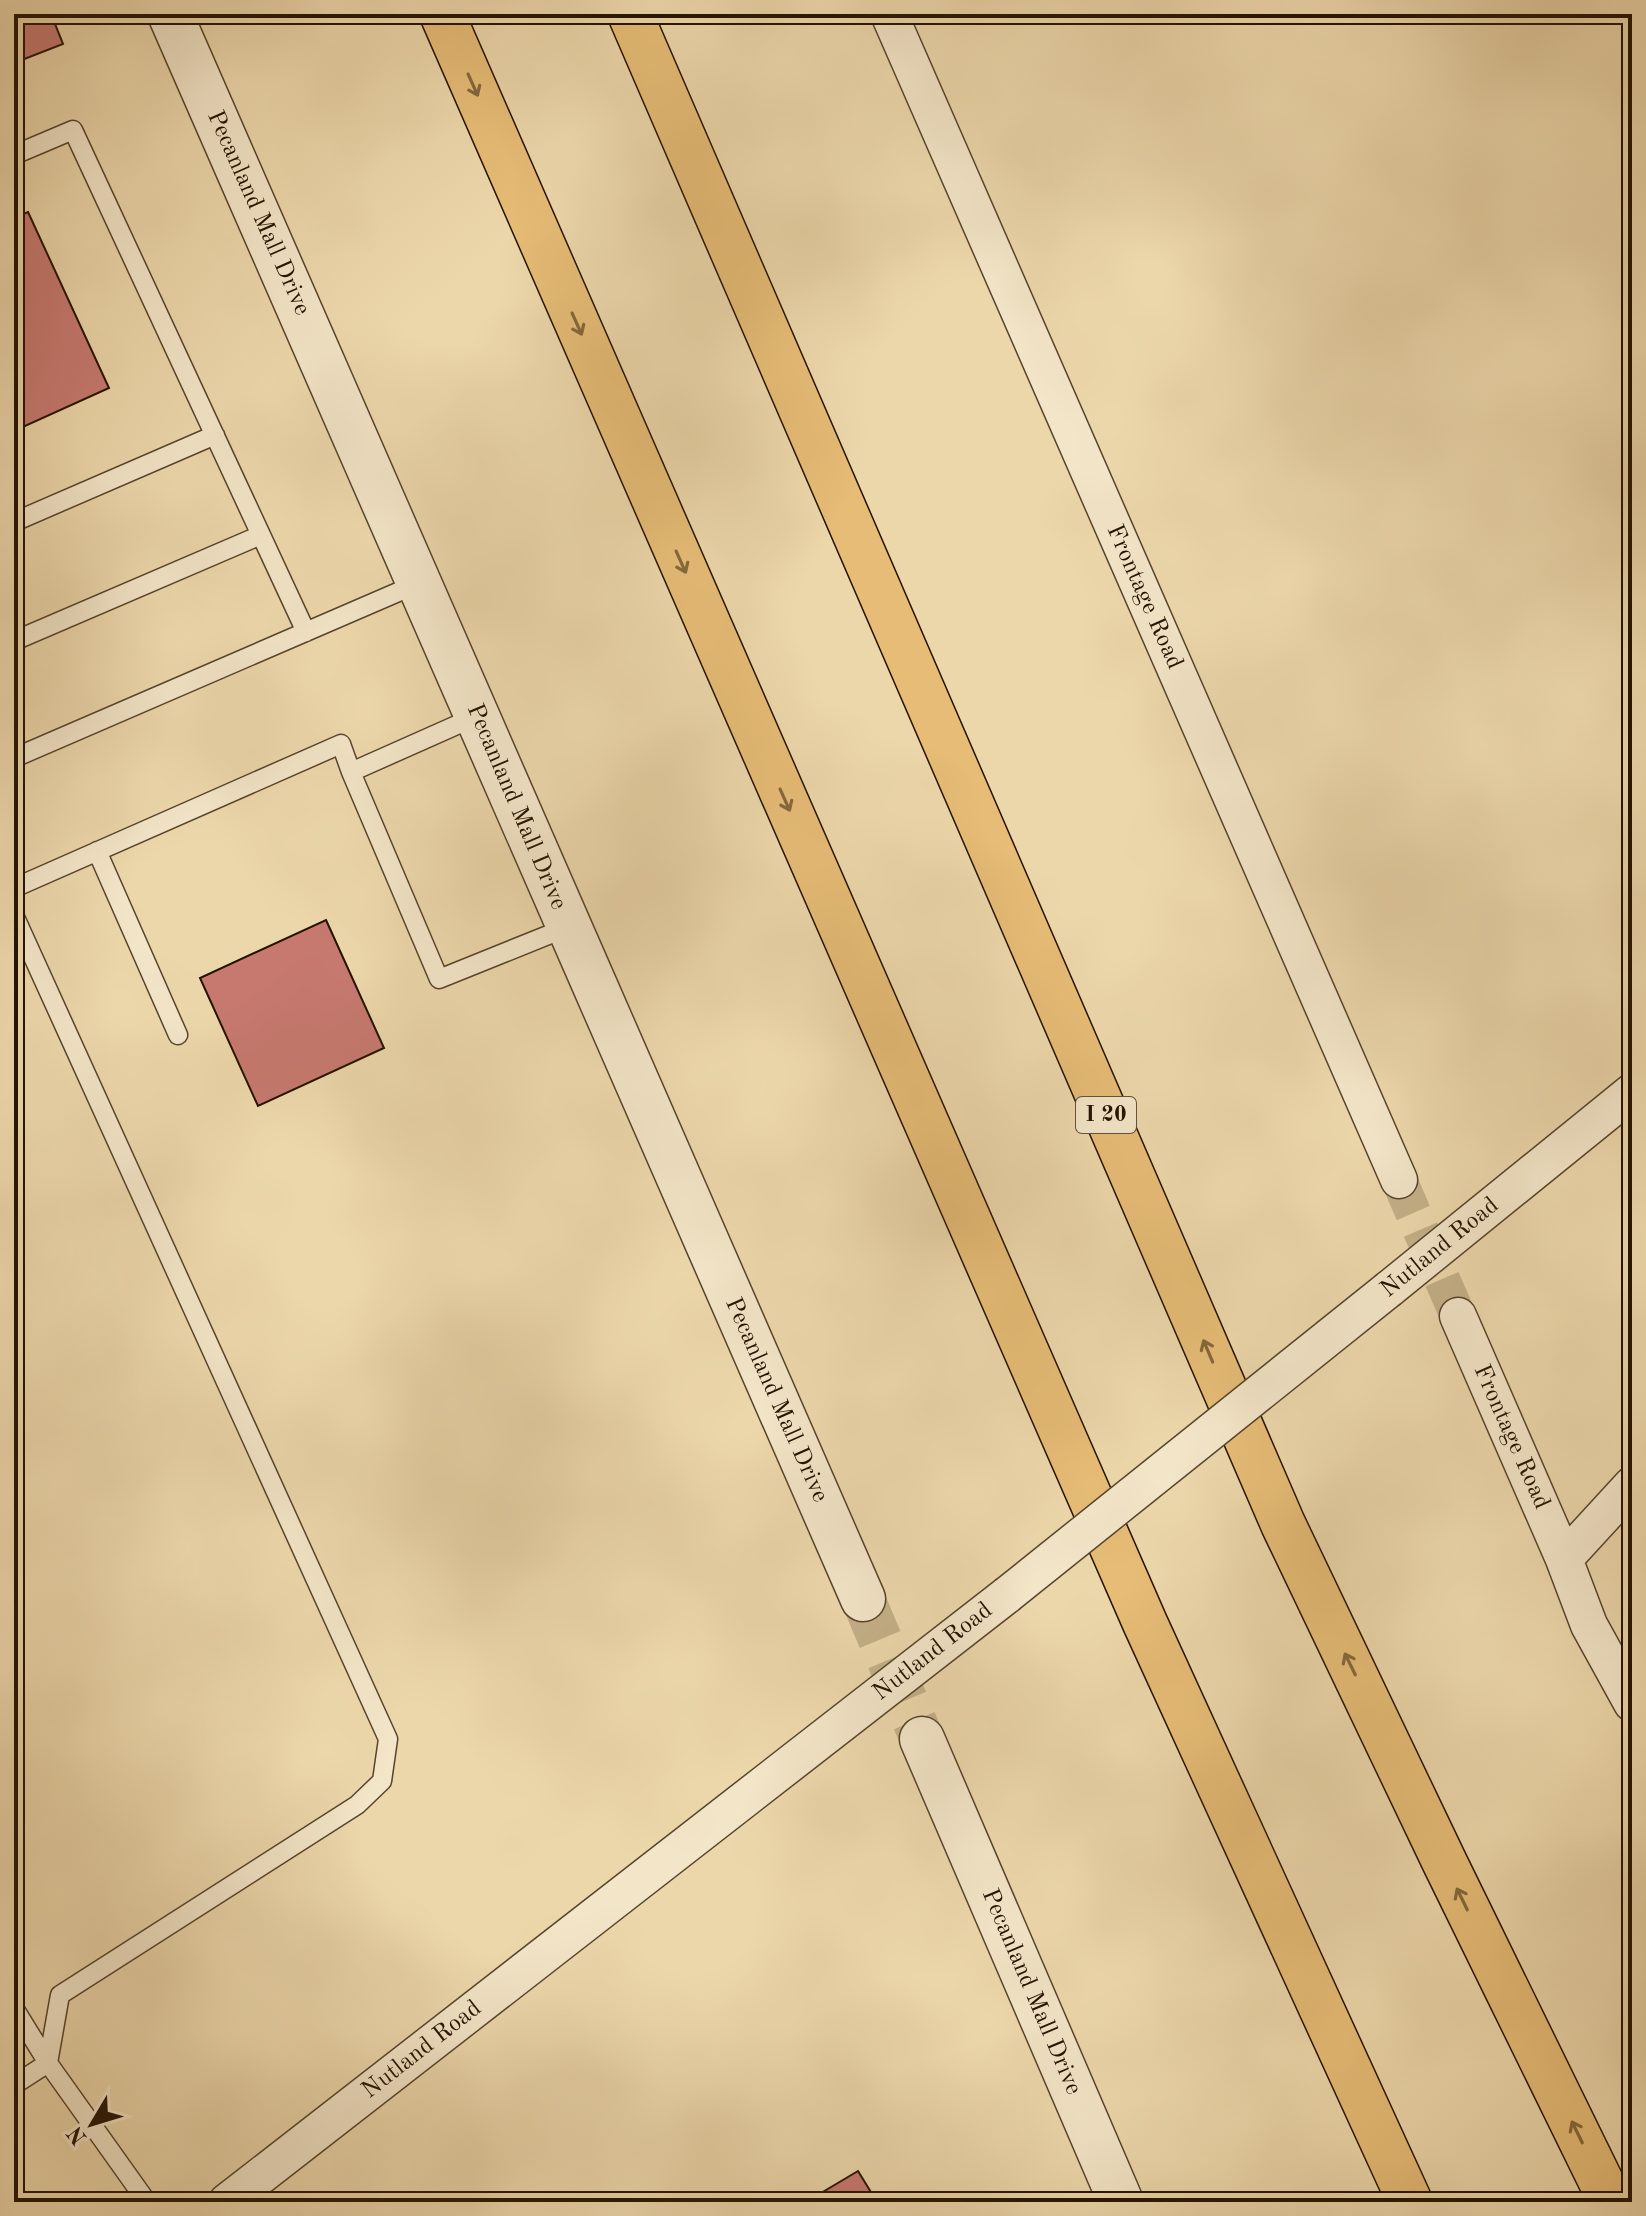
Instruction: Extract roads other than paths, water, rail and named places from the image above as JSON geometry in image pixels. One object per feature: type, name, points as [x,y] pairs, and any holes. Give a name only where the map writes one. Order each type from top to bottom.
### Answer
[{"type":"highway","points":[[442,14],[1145,1623],[1410,2202]]},
{"type":"highway","name":"I 20","points":[[630,14],[1283,1524],[1611,2202]]},
{"type":"street","name":"Pecanland Mall Drive","points":[[170,14],[863,1599]]},
{"type":"street","name":"Frontage Road","points":[[889,14],[1399,1180]]},
{"type":"street","name":"Nutland Road","points":[[227,2202],[1007,1595],[1632,1092]]},
{"type":"street","name":"Frontage Road","points":[[1458,1316],[1564,1559],[1589,1625],[1632,1703]]},
{"type":"street","points":[[1564,1559],[1632,1485]]},
{"type":"street","name":"Pecanland Mall Drive","points":[[922,1739],[1121,2202]]},
{"type":"lane","points":[[14,155],[73,130],[306,632]]},
{"type":"lane","points":[[14,522],[215,435]]},
{"type":"lane","points":[[14,641],[261,535]]},
{"type":"lane","points":[[14,758],[421,583]]},
{"type":"lane","points":[[351,772],[477,716]]},
{"type":"lane","points":[[14,888],[341,744],[439,979],[568,927]]},
{"type":"lane","points":[[97,851],[178,1035]]},
{"type":"lane","points":[[14,915],[388,1739],[382,1781],[357,1805],[60,1995],[48,2063],[14,2085]]},
{"type":"lane","points":[[14,2008],[48,2063],[147,2202]]},
{"type":"tunnel","points":[[1399,1180],[1458,1316]]},
{"type":"tunnel","points":[[863,1599],[922,1739]]}]
